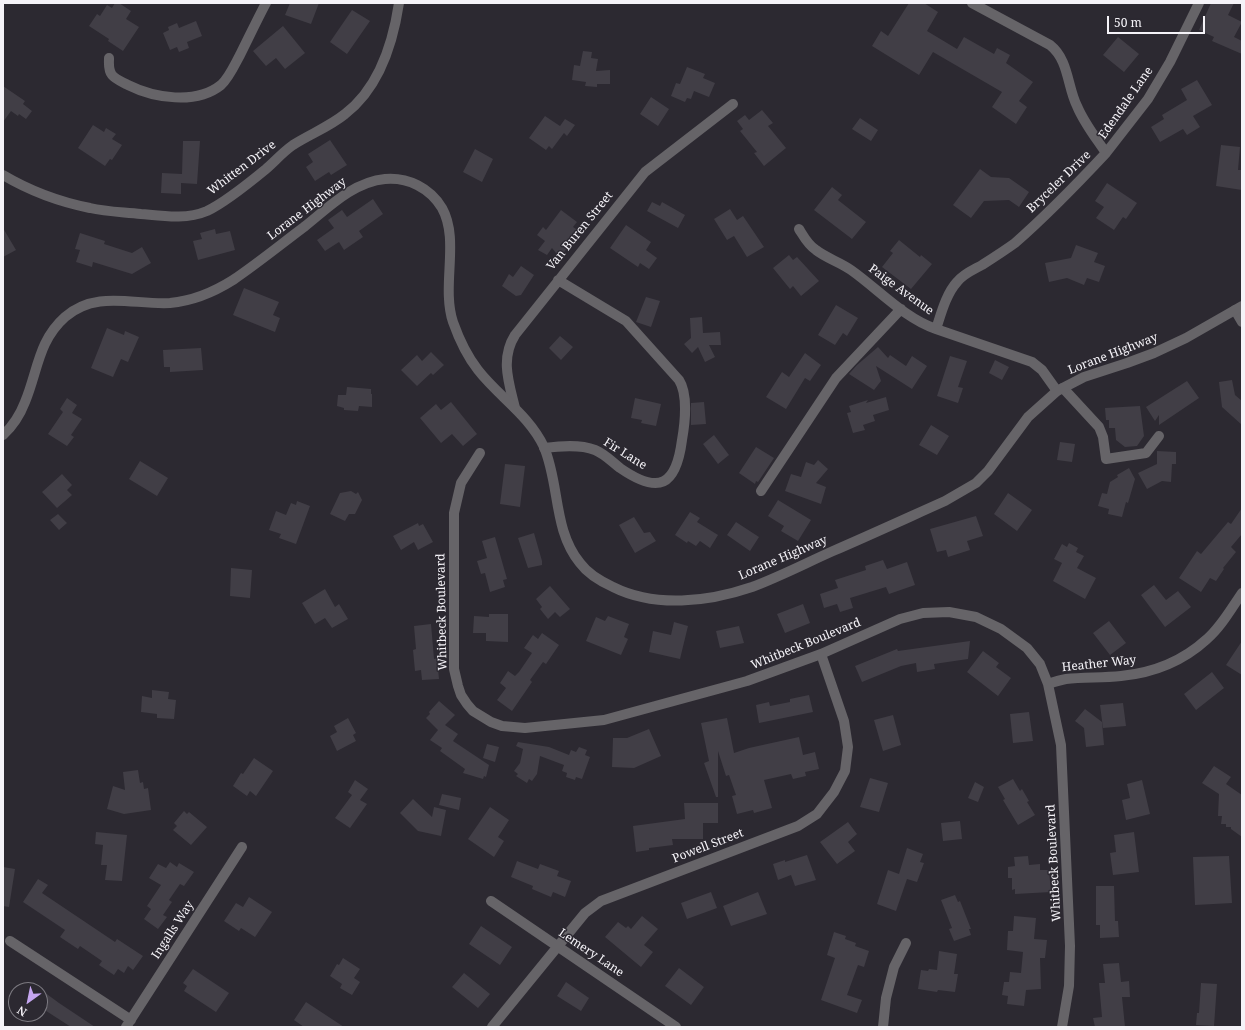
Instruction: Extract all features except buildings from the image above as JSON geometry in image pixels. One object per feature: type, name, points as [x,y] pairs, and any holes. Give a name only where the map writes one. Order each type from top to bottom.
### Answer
[{"type":"street","points":[[109,58],[109,69],[112,75],[120,81],[140,91],[152,95],[181,97],[198,96],[212,91],[222,84],[232,70],[266,3]]},
{"type":"street","name":"Whitten Drive","points":[[3,176],[17,184],[59,200],[91,208],[180,217],[207,211],[247,184],[292,146],[346,114],[375,79],[384,62],[392,38],[399,3]]},
{"type":"street","name":"Bryceler Drive","points":[[936,329],[952,288],[957,282],[963,276],[1014,243],[1063,198],[1106,153],[1085,123],[1076,105],[1063,61],[1056,50],[1050,45],[972,3]]},
{"type":"street","name":"Edendale Lane","points":[[1106,153],[1148,99],[1170,62],[1199,3]]},
{"type":"street","name":"Van Buren Street","points":[[515,408],[506,374],[507,356],[515,335],[645,172],[733,104]]},
{"type":"street","name":"Lorane Highway","points":[[3,436],[14,425],[26,402],[44,343],[62,320],[71,312],[84,305],[100,301],[123,300],[158,303],[190,300],[229,282],[258,263],[345,195],[362,184],[381,179],[399,179],[412,182],[435,198],[443,210],[447,222],[450,236],[448,298],[452,320],[466,353],[474,366],[533,428],[544,448],[550,467],[561,524],[567,542],[579,563],[590,574],[623,592],[667,600],[690,600],[719,596],[752,587],[945,502],[976,483],[988,471],[1028,417],[1060,389],[1084,377],[1127,363],[1186,338],[1239,308]]},
{"type":"street","name":"Paige Avenue","points":[[799,229],[810,245],[816,250],[850,270],[901,309],[928,326],[1032,362],[1042,370],[1099,427],[1103,437],[1106,459],[1146,453],[1159,436]]},
{"type":"street","name":"Fir Lane","points":[[544,448],[570,446],[593,450],[639,479],[652,484],[662,483],[671,474],[680,454],[684,428],[684,398],[682,386],[679,380],[629,325],[558,280]]},
{"type":"street","points":[[1239,308],[1242,322]]},
{"type":"street","points":[[761,491],[836,378],[901,309]]},
{"type":"street","name":"Whitbeck Boulevard","points":[[480,453],[461,483],[454,513],[455,678],[461,695],[467,704],[481,717],[502,726],[525,728],[604,720],[747,681],[821,654],[900,619],[923,612],[949,612],[976,617],[1001,629],[1027,648],[1040,664],[1048,684],[1061,745],[1070,931],[1069,986],[1062,1027]]},
{"type":"street","name":"Heather Way","points":[[1048,684],[1065,679],[1121,676],[1144,672],[1168,665],[1207,639],[1224,620],[1242,593]]},
{"type":"street","name":"Powell Street","points":[[492,1027],[585,913],[601,901],[798,826],[817,814],[834,792],[844,771],[848,747],[844,721],[821,654]]},
{"type":"street","name":"Ingalls Way","points":[[128,1023],[242,847]]},
{"type":"street","name":"Lemery Lane","points":[[491,901],[676,1027]]},
{"type":"street","points":[[10,941],[128,1023]]},
{"type":"street","points":[[883,1027],[886,998],[894,967],[906,943]]}]
